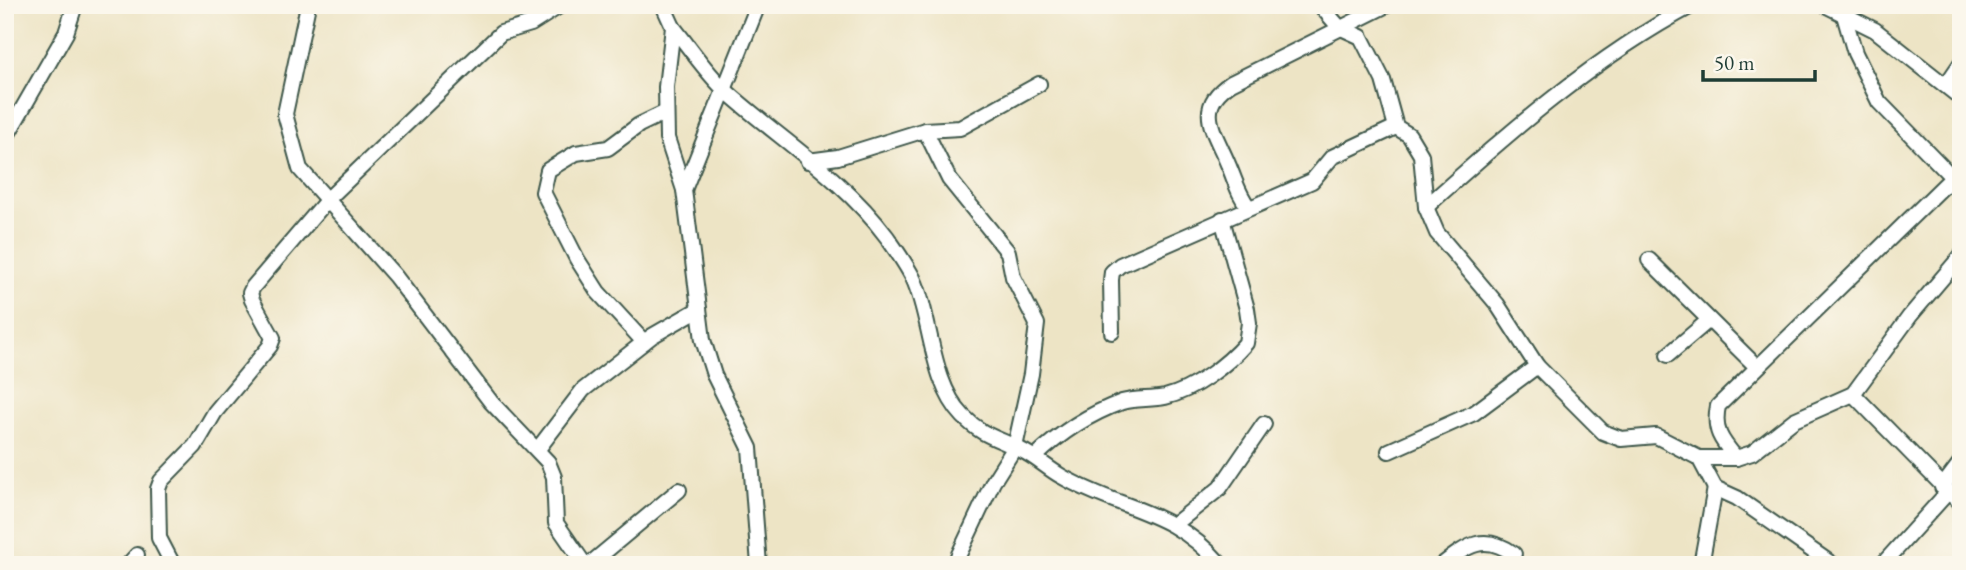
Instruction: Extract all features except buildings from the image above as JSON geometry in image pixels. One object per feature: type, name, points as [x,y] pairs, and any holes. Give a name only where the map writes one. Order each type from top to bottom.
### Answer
[{"type":"street","points":[[308,5],[285,114],[300,169],[329,198],[395,276],[491,402],[548,462],[554,477],[556,523],[587,565],[679,490]]},
{"type":"street","points":[[173,565],[159,538],[157,496],[160,481],[195,446],[215,412],[270,346],[273,338],[250,293],[329,198],[501,33],[531,24],[561,5]]},
{"type":"street","points":[[663,5],[673,27],[724,90],[808,161],[825,170],[871,218],[898,253],[913,279],[934,355],[952,401],[962,415],[985,436],[1035,457],[1062,477],[1175,524],[1202,543],[1221,565]]},
{"type":"street","points":[[684,190],[758,5]]},
{"type":"street","points":[[1320,5],[1339,27],[1361,37],[1383,80],[1396,127],[1409,135],[1421,155],[1426,207],[1437,233],[1497,304],[1537,366],[1603,432],[1621,439],[1656,436],[1699,458],[1736,458],[1752,453],[1794,420],[1853,394],[1910,316],[1961,256]]},
{"type":"street","points":[[1249,208],[1236,191],[1229,166],[1211,127],[1209,112],[1213,100],[1231,83],[1284,59],[1339,27],[1387,5]]},
{"type":"street","points":[[1426,207],[1553,99],[1640,34],[1693,5]]},
{"type":"street","points":[[1825,5],[1875,30],[1961,98]]},
{"type":"street","points":[[5,139],[65,33],[71,7]]},
{"type":"street","points":[[1736,458],[1720,438],[1714,422],[1718,406],[1956,173],[1879,102],[1855,53],[1844,15]]},
{"type":"street","points":[[673,27],[666,87],[667,138],[684,190],[703,340],[714,374],[750,448],[759,565]]},
{"type":"street","points":[[1946,85],[1961,63]]},
{"type":"street","points":[[808,161],[838,157],[925,130],[960,128],[1039,84]]},
{"type":"street","points":[[644,342],[598,292],[577,259],[543,192],[548,170],[576,153],[608,148],[639,125],[666,112]]},
{"type":"street","points":[[1112,332],[1112,272],[1146,251],[1312,181],[1332,157],[1396,127]]},
{"type":"street","points":[[925,130],[949,179],[1008,251],[1013,277],[1037,324],[1031,374],[1016,447],[993,482],[954,565]]},
{"type":"street","points":[[1035,457],[1058,435],[1124,401],[1165,397],[1180,391],[1220,366],[1246,343],[1249,323],[1247,309],[1222,219]]},
{"type":"street","points":[[1649,260],[1756,366]]},
{"type":"street","points":[[538,449],[583,390],[644,342],[699,309]]},
{"type":"street","points":[[1668,355],[1709,320]]},
{"type":"street","points":[[1390,451],[1474,413],[1537,366]]},
{"type":"street","points":[[1853,394],[1961,504]]},
{"type":"street","points":[[1175,524],[1220,488],[1264,424]]},
{"type":"street","points":[[1699,458],[1715,488],[1737,498],[1833,565]]},
{"type":"street","points":[[1882,565],[1945,489],[1961,462]]},
{"type":"street","points":[[1701,565],[1715,488]]},
{"type":"street","points":[[1442,565],[1478,542],[1500,544],[1514,554]]},
{"type":"street","points":[[448,565],[457,565]]}]
